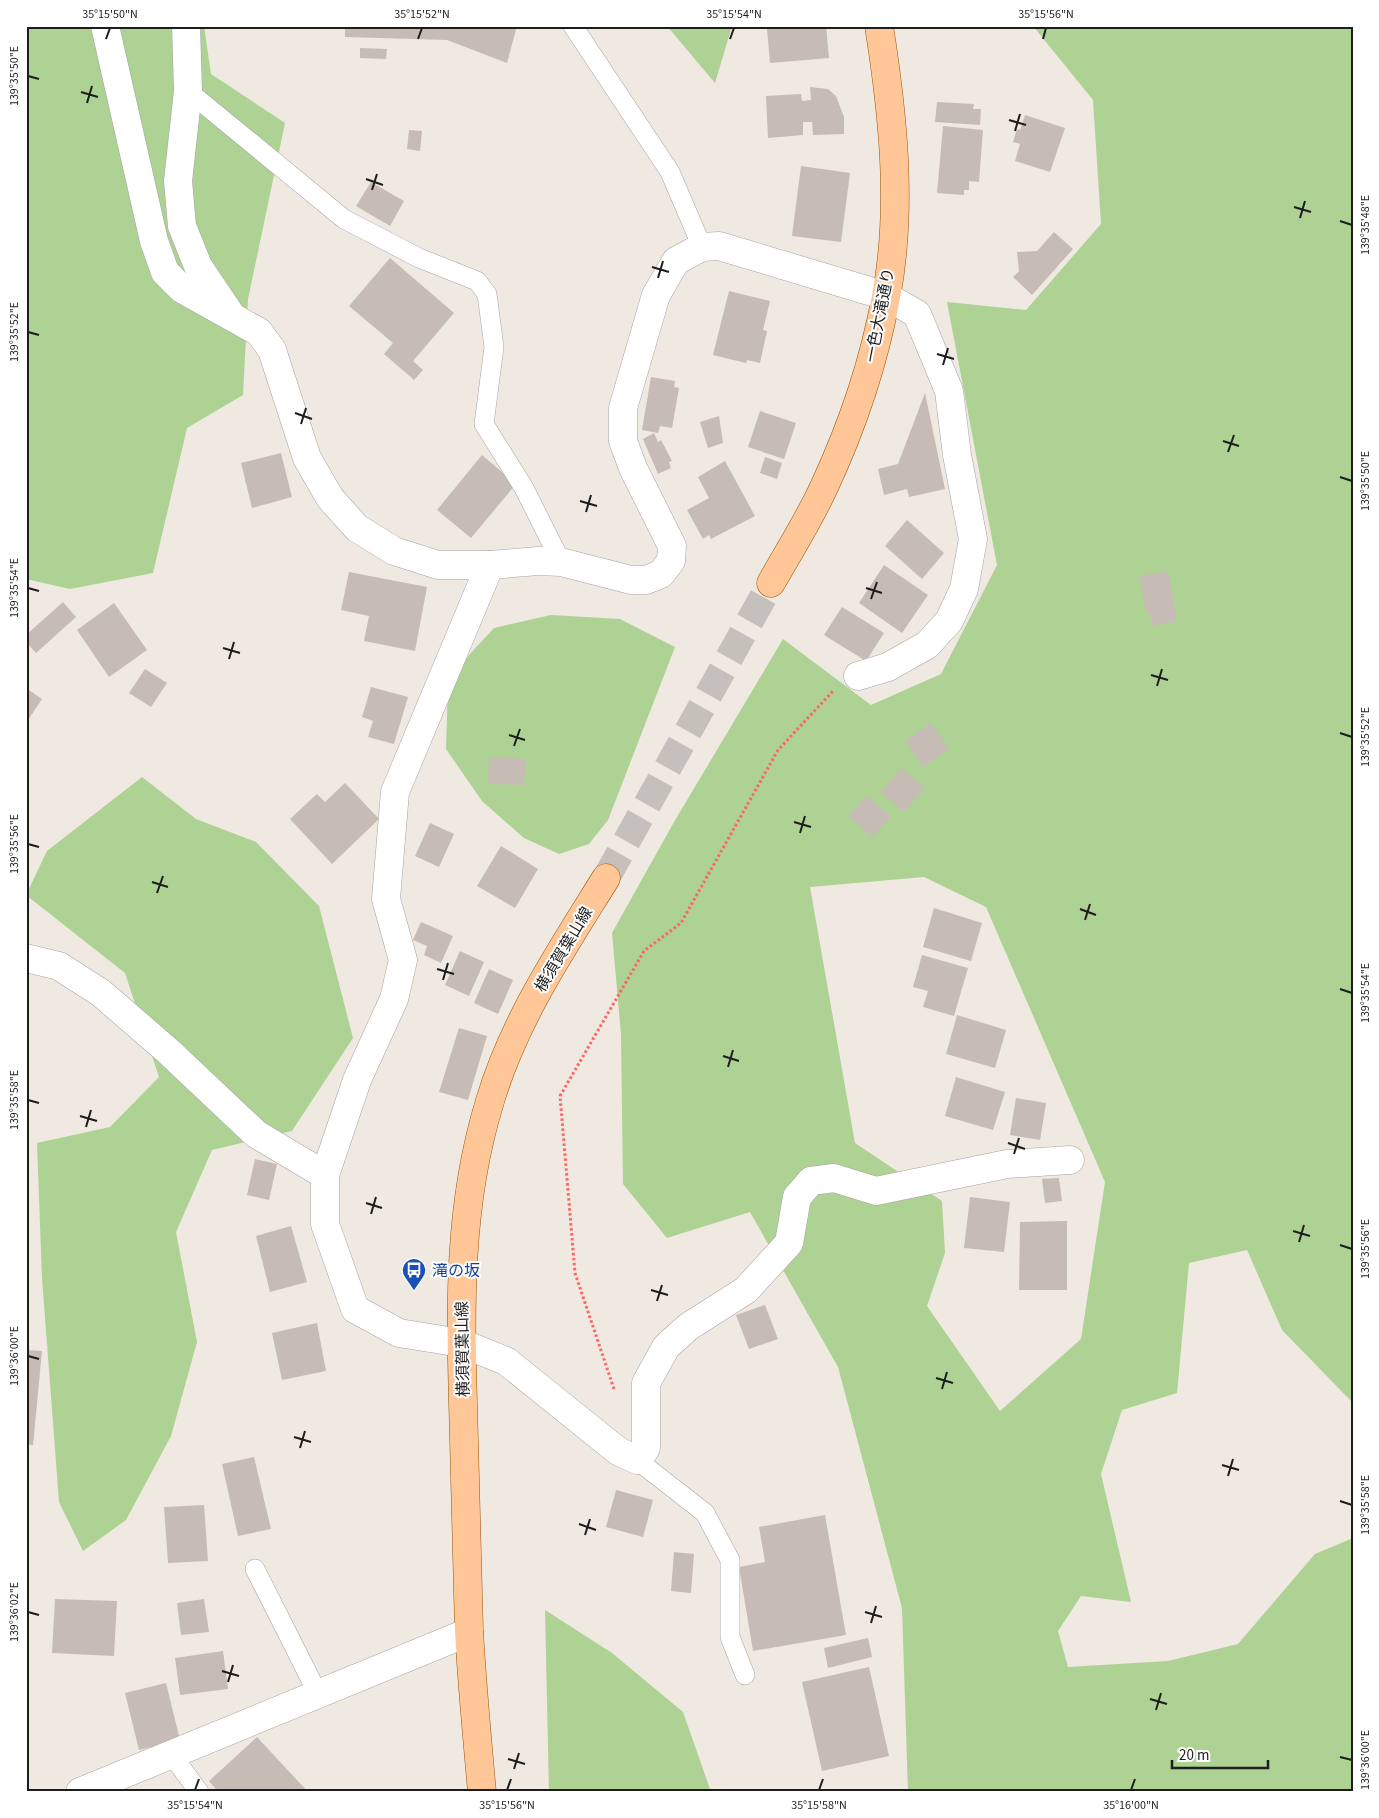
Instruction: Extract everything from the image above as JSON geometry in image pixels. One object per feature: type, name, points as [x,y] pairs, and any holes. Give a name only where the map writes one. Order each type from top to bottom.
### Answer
[{"type":"main road","name":"一色大滝通り","points":[[772,583],[824,487],[865,383],[886,296],[894,228],[894,154],[879,26]]},
{"type":"main road","name":"横須賀葉山線","points":[[482,1792],[469,1632],[461,1343],[462,1252],[473,1169],[490,1101],[510,1044],[537,990],[606,878]]},
{"type":"street","points":[[105,26],[154,241],[165,272],[182,289],[259,332],[272,350],[307,458],[330,498],[357,528],[394,551],[438,565],[490,565],[538,561],[561,562],[631,580],[646,580],[662,574],[671,562],[672,546],[632,468],[624,441],[623,408],[656,295],[676,261],[702,247],[719,246],[886,296],[917,314],[949,391],[957,455],[973,539],[964,589],[949,621],[927,645],[888,667],[858,676]]},
{"type":"street","points":[[186,26],[188,91],[178,181],[182,226],[198,266],[231,315]]},
{"type":"street","points":[[490,565],[395,792],[386,900],[403,960],[394,999],[357,1080],[325,1175],[326,1224],[355,1309],[399,1333],[461,1343],[506,1361],[618,1451],[637,1460],[646,1448],[646,1383],[666,1347],[688,1327],[746,1290],[789,1243],[797,1197],[811,1181],[834,1178],[876,1191],[1007,1164],[1070,1160]]},
{"type":"street","points":[[26,958],[59,966],[101,993],[168,1051],[256,1134],[325,1175]]},
{"type":"street","points":[[80,1792],[469,1632]]},
{"type":"lane","points":[[573,26],[670,172],[702,247]]},
{"type":"lane","points":[[188,91],[344,219],[419,258],[477,281],[487,294],[494,347],[484,424],[524,488],[561,562]]},
{"type":"lane","points":[[637,1460],[704,1513],[730,1560],[730,1637],[745,1675]]},
{"type":"lane","points":[[256,1569],[318,1694]]},
{"type":"lane","points":[[171,1754],[199,1792]]},
{"type":"path","points":[[616,1394],[575,1273],[560,1096],[644,951],[681,923],[778,750],[830,693],[858,676]]},
{"type":"green space","points":[[26,26],[204,26],[211,74],[285,123],[248,299],[243,395],[187,428],[153,573],[70,589],[26,579]]},
{"type":"green space","points":[[667,26],[732,26],[715,83]]},
{"type":"green space","points":[[1033,26],[1353,26],[1353,1403],[1282,1330],[1247,1250],[1189,1263],[1177,1393],[1122,1410],[1101,1474],[1131,1602],[1081,1596],[1058,1631],[1068,1667],[1168,1661],[1238,1644],[1315,1554],[1353,1538],[1353,1792],[908,1792],[902,1608],[838,1367],[750,1212],[667,1238],[623,1184],[621,1034],[612,933],[674,822],[783,639],[871,705],[941,674],[997,565],[947,302],[1026,310],[1101,224],[1093,100]],"holes":[[[924,877],[986,907],[1105,1182],[1081,1339],[1000,1411],[927,1306],[945,1253],[942,1201],[855,1143],[810,887]]]},
{"type":"green space","points":[[551,615],[620,619],[675,647],[608,820],[589,844],[559,854],[524,838],[482,801],[446,749],[448,684],[469,655],[494,628]]},
{"type":"green space","points":[[142,777],[196,819],[256,842],[319,906],[353,1038],[292,1131],[212,1150],[176,1232],[197,1342],[171,1436],[126,1520],[83,1551],[59,1502],[42,1278],[37,1143],[110,1127],[159,1077],[125,973],[26,895],[47,851]]},
{"type":"green space","points":[[545,1610],[612,1653],[683,1712],[711,1792],[549,1792]]},
{"type":"building","points":[[345,26],[517,26],[507,63],[447,40],[345,37]]},
{"type":"building","points":[[826,26],[829,58],[770,63],[767,29]]},
{"type":"building","points":[[360,48],[387,49],[386,59],[360,58]]},
{"type":"building","points":[[810,87],[828,89],[836,96],[844,117],[844,134],[813,135],[812,122],[803,122],[803,135],[768,138],[766,96],[801,94],[802,101],[811,100]]},
{"type":"building","points":[[937,102],[974,104],[973,109],[981,109],[980,125],[935,122]]},
{"type":"building","points":[[1025,115],[1065,128],[1050,172],[1015,161],[1020,144],[1013,142],[1017,129],[1020,130]]},
{"type":"building","points":[[943,126],[983,130],[979,182],[969,181],[969,190],[964,190],[964,195],[937,193]]},
{"type":"building","points":[[409,130],[422,131],[420,151],[407,149]]},
{"type":"building","points":[[801,166],[850,173],[841,242],[792,236]]},
{"type":"building","points":[[371,182],[404,201],[390,226],[356,206]]},
{"type":"building","points":[[1054,232],[1073,249],[1032,295],[1013,277],[1019,271],[1017,252],[1037,251]]},
{"type":"building","points":[[390,258],[454,313],[413,361],[423,370],[414,380],[384,354],[393,343],[349,306]]},
{"type":"building","points":[[729,291],[770,301],[763,330],[767,331],[760,363],[747,360],[746,363],[713,355]]},
{"type":"building","points":[[651,377],[675,381],[674,387],[679,388],[672,428],[660,426],[658,433],[642,430]]},
{"type":"building","points":[[925,393],[945,489],[909,497],[907,489],[884,495],[878,469],[898,464]]},
{"type":"building","points":[[760,411],[796,423],[784,459],[748,447]]},
{"type":"building","points":[[719,416],[723,443],[708,448],[700,422]]},
{"type":"building","points":[[654,433],[658,442],[661,440],[672,461],[669,462],[671,468],[658,474],[643,439]]},
{"type":"building","points":[[281,453],[292,497],[252,508],[241,463]]},
{"type":"building","points":[[482,455],[516,484],[471,538],[437,510]]},
{"type":"building","points":[[765,457],[782,463],[777,479],[760,473]]},
{"type":"building","points":[[725,461],[755,516],[711,539],[709,535],[703,539],[687,510],[709,498],[698,477]]},
{"type":"building","points":[[907,520],[944,553],[922,579],[885,546]]},
{"type":"building","points":[[884,565],[928,595],[902,633],[859,603]]},
{"type":"building","points":[[1168,571],[1177,621],[1152,626],[1150,612],[1146,613],[1139,576]]},
{"type":"building","points":[[349,572],[427,587],[415,651],[364,641],[369,616],[341,610]]},
{"type":"building","points":[[63,602],[76,617],[36,653],[26,642],[26,635]]},
{"type":"building","points":[[114,603],[147,650],[109,677],[77,630]]},
{"type":"building","points":[[842,607],[884,633],[866,661],[824,635]]},
{"type":"building","points":[[145,669],[167,683],[151,707],[129,693]]},
{"type":"building","points":[[371,687],[408,697],[394,744],[368,737],[373,721],[362,717]]},
{"type":"building","points":[[26,688],[42,699],[26,723]]},
{"type":"building","points":[[931,723],[949,748],[924,767],[905,741]]},
{"type":"building","points":[[489,757],[526,759],[524,785],[488,784]]},
{"type":"building","points":[[901,768],[925,788],[904,812],[881,792]]},
{"type":"building","points":[[345,783],[379,819],[332,864],[290,819],[317,794],[325,802]]},
{"type":"building","points":[[866,795],[891,816],[873,837],[848,816]]},
{"type":"building","points":[[430,823],[454,834],[439,867],[415,856]]},
{"type":"building","points":[[501,846],[538,869],[515,908],[477,886]]},
{"type":"building","points":[[934,908],[982,923],[971,961],[923,947]]},
{"type":"building","points":[[421,922],[453,936],[441,963],[424,955],[427,946],[413,940]]},
{"type":"building","points":[[460,951],[484,962],[469,996],[445,985]]},
{"type":"building","points":[[922,955],[968,968],[954,1016],[923,1007],[928,991],[913,987]]},
{"type":"building","points":[[489,969],[513,980],[498,1014],[474,1003]]},
{"type":"building","points":[[957,1015],[1006,1030],[995,1068],[946,1054]]},
{"type":"building","points":[[459,1028],[487,1036],[468,1100],[439,1092]]},
{"type":"building","points":[[956,1077],[1005,1092],[993,1130],[945,1116]]},
{"type":"building","points":[[1016,1098],[1046,1103],[1040,1140],[1010,1135]]},
{"type":"building","points":[[255,1159],[277,1164],[269,1200],[247,1195]]},
{"type":"building","points":[[1059,1178],[1062,1201],[1045,1203],[1042,1179]]},
{"type":"building","points":[[970,1197],[1010,1202],[1004,1252],[964,1248]]},
{"type":"building","points":[[1067,1221],[1067,1290],[1019,1290],[1020,1222]]},
{"type":"building","points":[[291,1226],[307,1282],[270,1292],[256,1236]]},
{"type":"building","points":[[765,1305],[778,1339],[749,1349],[736,1315]]},
{"type":"building","points":[[317,1323],[326,1371],[282,1380],[272,1333]]},
{"type":"building","points":[[26,1350],[42,1351],[33,1445],[26,1444]]},
{"type":"building","points":[[254,1457],[271,1529],[238,1536],[222,1464]]},
{"type":"building","points":[[616,1490],[653,1500],[643,1537],[606,1527]]},
{"type":"building","points":[[204,1505],[208,1561],[168,1563],[164,1507]]},
{"type":"building","points":[[825,1515],[846,1635],[753,1651],[739,1567],[765,1562],[759,1527]]},
{"type":"building","points":[[674,1552],[694,1554],[691,1593],[671,1591]]},
{"type":"building","points":[[55,1599],[117,1601],[114,1656],[52,1653]]},
{"type":"building","points":[[204,1599],[209,1632],[181,1635],[177,1603]]},
{"type":"building","points":[[868,1638],[872,1657],[828,1668],[824,1648]]},
{"type":"building","points":[[223,1651],[228,1689],[180,1695],[175,1658]]},
{"type":"building","points":[[869,1667],[889,1756],[822,1771],[802,1682]]},
{"type":"building","points":[[166,1683],[180,1740],[139,1750],[125,1693]]},
{"type":"building","points":[[257,1737],[308,1792],[218,1792],[209,1781]]},
{"type":"tunnel","points":[[606,878],[771,583]]},
{"type":"place","name":"滝の坂","points":[[414,1291]]}]
